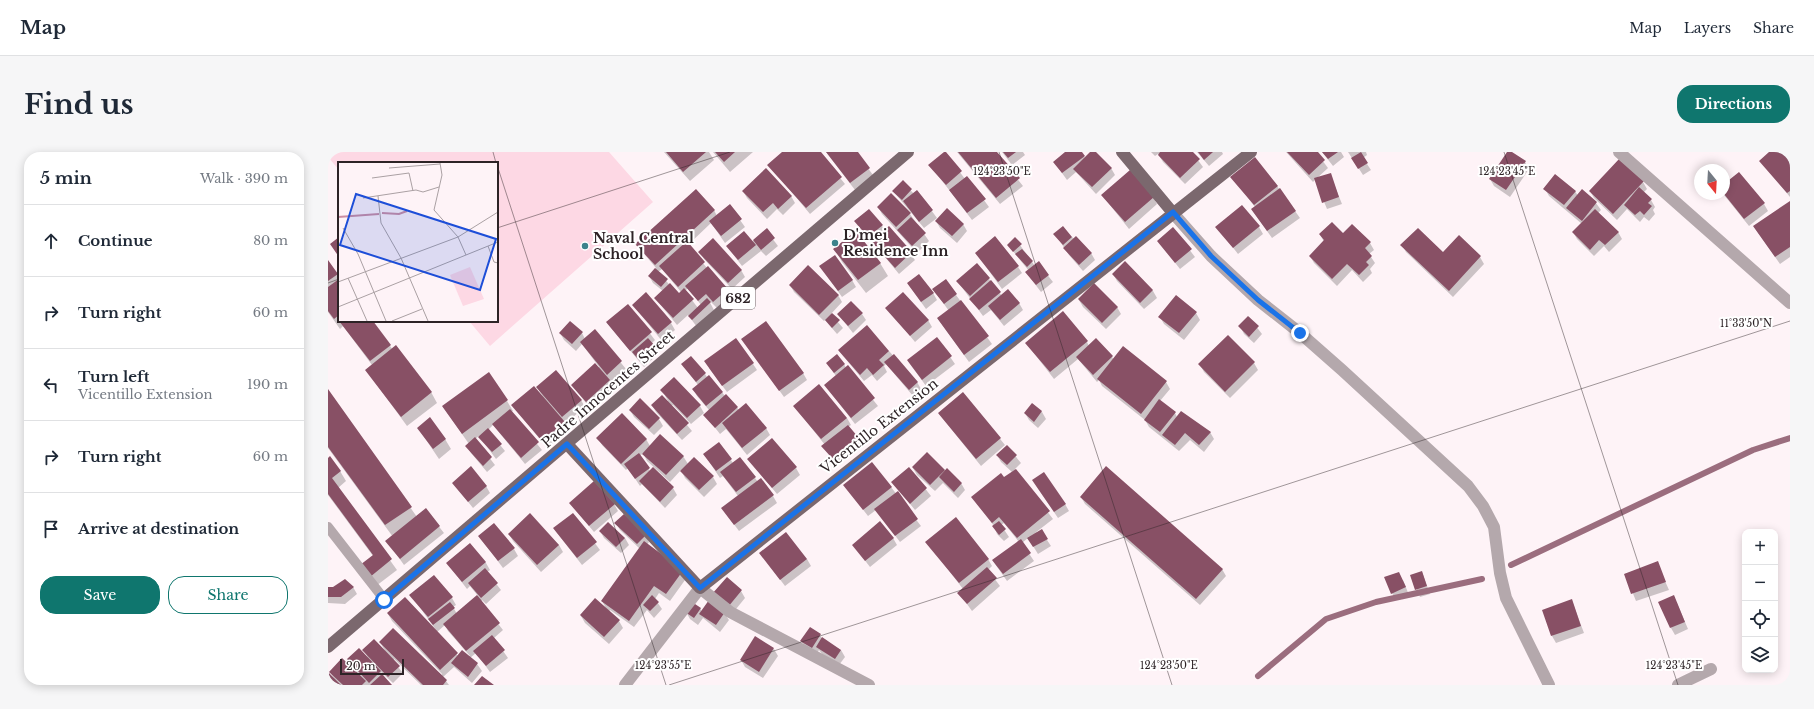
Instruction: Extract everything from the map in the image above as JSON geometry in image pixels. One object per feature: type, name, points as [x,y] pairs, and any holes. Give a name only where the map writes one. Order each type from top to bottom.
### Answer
[{"type":"main road","name":"Padre Innocentes Street","points":[[328,647],[908,152]]},
{"type":"main road","points":[[1122,152],[1173,212]]},
{"type":"main road","name":"Vicentillo Extension","points":[[700,588],[1250,152]]},
{"type":"main road","points":[[567,444],[700,588]]},
{"type":"street","points":[[1619,152],[1790,303]]},
{"type":"street","points":[[1173,212],[1211,256],[1258,300],[1300,333],[1342,370],[1468,486],[1483,506],[1494,527],[1500,573],[1506,598],[1549,685]]},
{"type":"street","points":[[700,588],[730,612],[869,685]]},
{"type":"street","name":"Vicentillo Extension","points":[[625,685],[700,588]]},
{"type":"street","points":[[1678,685],[1711,669]]},
{"type":"lane","points":[[328,527],[384,600]]},
{"type":"shaded area","points":[[328,152],[609,152],[653,202],[490,346],[470,322],[498,322],[498,162],[338,162],[338,169],[328,157]]},
{"type":"building","points":[[666,152],[706,152],[683,172]]},
{"type":"building","points":[[715,152],[735,152],[724,162]]},
{"type":"building","points":[[782,152],[821,152],[842,177],[806,208],[767,165]]},
{"type":"building","points":[[826,152],[858,152],[870,168],[850,183]]},
{"type":"building","points":[[946,152],[962,171],[946,185],[928,165]]},
{"type":"building","points":[[958,152],[997,152],[1020,178],[996,198]]},
{"type":"building","points":[[1003,152],[1016,152],[1008,158]]},
{"type":"building","points":[[1065,152],[1082,152],[1085,156],[1062,173],[1053,162]]},
{"type":"building","points":[[1090,152],[1096,152],[1112,168],[1092,187],[1073,169]]},
{"type":"building","points":[[1160,152],[1193,152],[1200,159],[1180,178],[1158,155]]},
{"type":"building","points":[[1198,152],[1213,152],[1204,160]]},
{"type":"building","points":[[1287,152],[1318,152],[1325,160],[1309,175]]},
{"type":"building","points":[[1322,152],[1338,152],[1328,159]]},
{"type":"building","points":[[1361,152],[1368,163],[1358,169],[1351,158]]},
{"type":"building","points":[[1507,152],[1512,152],[1526,161],[1506,190],[1489,179]]},
{"type":"building","points":[[1769,152],[1790,152],[1790,191],[1787,193],[1759,161]]},
{"type":"building","points":[[1255,157],[1278,186],[1254,205],[1230,177]]},
{"type":"building","points":[[1620,158],[1644,181],[1613,214],[1589,191]]},
{"type":"building","points":[[766,168],[792,196],[778,209],[773,203],[763,212],[742,191]]},
{"type":"building","points":[[1130,170],[1154,197],[1125,222],[1101,195]]},
{"type":"building","points":[[1739,172],[1765,203],[1744,219],[1729,200],[1730,179]]},
{"type":"building","points":[[1331,173],[1339,197],[1322,203],[1314,178]]},
{"type":"building","points":[[1555,174],[1576,191],[1564,205],[1543,189]]},
{"type":"building","points":[[967,176],[986,199],[967,213],[949,190]]},
{"type":"building","points":[[903,180],[912,189],[902,200],[892,191]]},
{"type":"building","points":[[1639,187],[1652,199],[1648,203],[1652,206],[1644,215],[1640,211],[1635,215],[1624,205]]},
{"type":"building","points":[[1280,188],[1296,211],[1267,231],[1251,209]]},
{"type":"building","points":[[696,189],[715,210],[655,265],[635,244]]},
{"type":"building","points":[[1582,189],[1597,202],[1582,221],[1566,208]]},
{"type":"building","points":[[917,190],[933,210],[919,222],[903,201]]},
{"type":"building","points":[[891,193],[911,213],[896,227],[877,207]]},
{"type":"building","points":[[1790,201],[1790,247],[1775,257],[1753,226]]},
{"type":"building","points":[[730,204],[742,219],[721,236],[709,221]]},
{"type":"building","points":[[1242,205],[1260,226],[1233,248],[1215,227]]},
{"type":"building","points":[[947,208],[964,224],[952,236],[935,221]]},
{"type":"building","points":[[869,209],[883,225],[868,237],[854,221]]},
{"type":"building","points":[[1595,209],[1619,232],[1605,245],[1599,240],[1590,250],[1572,232]]},
{"type":"building","points":[[911,217],[926,233],[912,246],[897,230]]},
{"type":"building","points":[[1332,222],[1343,233],[1352,224],[1371,242],[1365,248],[1372,256],[1366,262],[1369,265],[1359,275],[1347,264],[1332,279],[1309,256],[1324,240],[1319,234]]},
{"type":"building","points":[[889,226],[912,252],[895,268],[871,241]]},
{"type":"building","points":[[1063,226],[1072,237],[1063,245],[1053,234]]},
{"type":"building","points":[[1173,227],[1192,249],[1175,263],[1157,241]]},
{"type":"building","points":[[767,228],[775,238],[761,250],[753,240]]},
{"type":"building","points":[[1418,228],[1443,252],[1459,235],[1481,256],[1449,291],[1400,245]]},
{"type":"building","points":[[744,231],[756,245],[738,260],[726,246]]},
{"type":"building","points":[[856,231],[881,263],[858,280],[833,249]]},
{"type":"building","points":[[995,236],[1019,266],[998,282],[975,253]]},
{"type":"building","points":[[1076,236],[1092,253],[1079,265],[1063,248]]},
{"type":"building","points":[[1015,237],[1022,244],[1013,252],[1007,245]]},
{"type":"building","points":[[338,238],[338,256],[330,244]]},
{"type":"building","points":[[713,238],[742,270],[728,283],[698,252]]},
{"type":"building","points":[[687,241],[705,262],[678,287],[659,266]]},
{"type":"building","points":[[1022,249],[1033,261],[1027,267],[1015,254]]},
{"type":"building","points":[[835,255],[853,280],[838,291],[819,266]]},
{"type":"building","points":[[328,260],[338,274],[328,281]]},
{"type":"building","points":[[1039,261],[1049,275],[1036,285],[1025,272]]},
{"type":"building","points":[[1125,261],[1153,290],[1140,303],[1112,274]]},
{"type":"building","points":[[977,263],[990,278],[970,296],[956,281]]},
{"type":"building","points":[[808,265],[839,295],[819,315],[789,285]]},
{"type":"building","points":[[708,266],[728,289],[713,302],[706,294],[698,301],[685,286]]},
{"type":"building","points":[[655,268],[668,279],[661,287],[648,276]]},
{"type":"building","points":[[919,274],[934,293],[921,302],[907,283]]},
{"type":"building","points":[[946,279],[957,294],[944,304],[932,289]]},
{"type":"building","points":[[338,280],[338,316],[334,319],[328,311],[328,287]]},
{"type":"building","points":[[991,280],[1001,292],[979,310],[969,299]]},
{"type":"building","points":[[670,283],[679,293],[684,288],[694,299],[673,318],[654,298]]},
{"type":"building","points":[[1094,283],[1118,307],[1102,323],[1078,299]]},
{"type":"building","points":[[1008,289],[1020,303],[1000,320],[988,306]]},
{"type":"building","points":[[646,292],[672,322],[658,334],[632,305]]},
{"type":"building","points":[[903,292],[929,320],[910,336],[885,308]]},
{"type":"building","points":[[1176,295],[1197,312],[1179,333],[1158,317]]},
{"type":"building","points":[[707,298],[711,302],[692,320],[688,316]]},
{"type":"building","points":[[961,300],[989,336],[964,355],[937,318]]},
{"type":"building","points":[[851,301],[863,313],[848,326],[837,314]]},
{"type":"building","points":[[628,304],[652,332],[630,351],[606,322]]},
{"type":"building","points":[[1063,311],[1088,341],[1050,372],[1025,343]]},
{"type":"building","points":[[832,313],[840,320],[832,328],[825,320]]},
{"type":"building","points":[[1248,316],[1259,326],[1249,337],[1238,326]]},
{"type":"building","points":[[570,321],[583,332],[572,344],[559,333]]},
{"type":"building","points":[[766,321],[804,373],[779,391],[741,339]]},
{"type":"building","points":[[340,322],[374,322],[391,345],[370,361]]},
{"type":"building","points":[[867,325],[889,351],[879,360],[884,365],[873,375],[867,368],[860,375],[838,350]]},
{"type":"building","points":[[595,329],[622,361],[607,375],[580,342]]},
{"type":"building","points":[[1228,335],[1255,362],[1225,392],[1198,364]]},
{"type":"building","points":[[937,337],[952,356],[922,380],[907,360]]},
{"type":"building","points":[[648,338],[655,346],[639,360],[632,352]]},
{"type":"building","points":[[736,338],[754,363],[722,386],[704,361]]},
{"type":"building","points":[[1096,338],[1113,356],[1093,375],[1076,357]]},
{"type":"building","points":[[396,345],[432,392],[401,417],[365,370]]},
{"type":"building","points":[[1123,346],[1167,381],[1141,414],[1097,379]]},
{"type":"building","points":[[837,354],[845,364],[834,373],[826,363]]},
{"type":"building","points":[[894,354],[918,382],[909,390],[884,362]]},
{"type":"building","points":[[691,356],[706,373],[696,382],[681,364]]},
{"type":"building","points":[[595,363],[610,380],[586,402],[571,385]]},
{"type":"building","points":[[848,365],[875,398],[851,418],[824,385]]},
{"type":"building","points":[[556,370],[582,400],[562,417],[536,387]]},
{"type":"building","points":[[489,372],[508,400],[462,434],[442,406]]},
{"type":"building","points":[[709,375],[723,392],[706,406],[692,389]]},
{"type":"building","points":[[674,377],[701,405],[687,418],[660,390]]},
{"type":"building","points":[[819,384],[847,418],[821,439],[793,406]]},
{"type":"building","points":[[534,386],[565,422],[542,441],[511,405]]},
{"type":"building","points":[[328,389],[412,507],[385,525],[328,447]]},
{"type":"building","points":[[963,392],[1001,438],[976,459],[938,413]]},
{"type":"building","points":[[726,394],[738,407],[715,428],[703,415]]},
{"type":"building","points":[[662,395],[689,423],[677,434],[651,405]]},
{"type":"building","points":[[640,398],[660,418],[649,429],[629,410]]},
{"type":"building","points":[[1159,399],[1176,412],[1160,432],[1144,420]]},
{"type":"building","points":[[746,403],[767,428],[742,448],[722,423]]},
{"type":"building","points":[[1032,403],[1042,411],[1034,422],[1024,413]]},
{"type":"building","points":[[510,409],[539,442],[521,458],[492,424]]},
{"type":"building","points":[[1181,411],[1211,432],[1199,445],[1185,433],[1175,445],[1162,435]]},
{"type":"building","points":[[622,413],[647,439],[621,464],[596,438]]},
{"type":"building","points":[[430,417],[446,439],[433,449],[417,428]]},
{"type":"building","points":[[848,425],[858,437],[832,458],[821,446]]},
{"type":"building","points":[[488,428],[502,444],[492,452],[478,437]]},
{"type":"building","points":[[660,434],[684,456],[666,475],[642,454]]},
{"type":"building","points":[[475,437],[492,457],[483,466],[465,446]]},
{"type":"building","points":[[772,438],[797,467],[772,488],[747,459]]},
{"type":"building","points":[[719,442],[732,459],[716,471],[703,454]]},
{"type":"building","points":[[1007,445],[1017,455],[1007,465],[996,455]]},
{"type":"building","points":[[927,452],[945,470],[930,485],[912,467]]},
{"type":"building","points":[[639,453],[650,468],[635,479],[624,464]]},
{"type":"building","points":[[330,456],[341,471],[332,478],[392,559],[370,577],[360,565],[373,555],[328,494],[328,458]]},
{"type":"building","points":[[694,457],[714,476],[699,490],[680,471]]},
{"type":"building","points":[[740,457],[756,477],[736,492],[720,472]]},
{"type":"building","points":[[872,462],[892,487],[863,510],[843,485]]},
{"type":"building","points":[[471,466],[487,486],[468,502],[452,483]]},
{"type":"building","points":[[1106,466],[1223,569],[1196,599],[1080,497]]},
{"type":"building","points":[[653,467],[674,487],[660,502],[639,481]]},
{"type":"building","points":[[909,467],[927,488],[910,504],[891,482]]},
{"type":"building","points":[[947,468],[962,483],[954,492],[939,477]]},
{"type":"building","points":[[1016,469],[1050,511],[1017,538],[999,517],[992,523],[971,497],[1001,473],[1004,477]]},
{"type":"building","points":[[1044,472],[1066,504],[1054,512],[1032,480]]},
{"type":"building","points":[[761,478],[774,495],[734,525],[721,508]]},
{"type":"building","points":[[594,481],[615,504],[589,526],[569,503]]},
{"type":"building","points":[[898,491],[918,519],[895,536],[874,509]]},
{"type":"building","points":[[426,508],[440,526],[400,559],[385,541]]},
{"type":"building","points":[[530,513],[559,545],[537,565],[508,534]]},
{"type":"building","points":[[573,513],[597,542],[577,558],[553,528]]},
{"type":"building","points":[[624,514],[646,535],[637,544],[614,523]]},
{"type":"building","points":[[956,517],[989,559],[959,583],[925,542]]},
{"type":"building","points":[[880,521],[894,538],[865,561],[852,545]]},
{"type":"building","points":[[999,521],[1006,529],[999,535],[992,526]]},
{"type":"building","points":[[608,522],[625,538],[616,547],[599,531]]},
{"type":"building","points":[[494,523],[515,548],[498,561],[478,536]]},
{"type":"building","points":[[1042,529],[1048,539],[1033,547],[1027,538]]},
{"type":"building","points":[[786,532],[807,559],[780,580],[759,553]]},
{"type":"building","points":[[1021,539],[1031,553],[1003,574],[992,560]]},
{"type":"building","points":[[644,541],[672,562],[682,572],[666,594],[654,586],[629,621],[601,601]]},
{"type":"building","points":[[470,543],[486,562],[462,582],[446,563]]},
{"type":"building","points":[[1658,561],[1666,582],[1631,594],[1624,574]]},
{"type":"building","points":[[987,567],[997,578],[967,604],[957,593]]},
{"type":"building","points":[[485,568],[498,583],[481,598],[468,583]]},
{"type":"building","points":[[1422,571],[1427,586],[1415,590],[1410,575]]},
{"type":"building","points":[[1399,572],[1406,587],[1391,594],[1384,577]]},
{"type":"building","points":[[434,575],[453,597],[428,617],[409,595]]},
{"type":"building","points":[[727,577],[742,590],[728,607],[712,594]]},
{"type":"building","points":[[345,579],[354,587],[341,597],[328,597],[328,587],[333,587]]},
{"type":"building","points":[[477,595],[500,623],[466,651],[443,624]]},
{"type":"building","points":[[652,595],[659,602],[650,611],[643,605]]},
{"type":"building","points":[[1674,595],[1685,622],[1670,628],[1658,602]]},
{"type":"building","points":[[405,597],[458,653],[440,670],[387,613]]},
{"type":"building","points":[[595,598],[620,620],[604,637],[580,615]]},
{"type":"building","points":[[1572,599],[1581,626],[1551,636],[1542,610]]},
{"type":"building","points":[[709,600],[725,612],[716,625],[699,614]]},
{"type":"building","points":[[450,602],[455,608],[433,625],[428,619]]},
{"type":"building","points":[[692,602],[701,608],[694,618],[685,612]]},
{"type":"building","points":[[810,627],[821,634],[812,648],[800,641]]},
{"type":"building","points":[[393,628],[447,680],[443,685],[423,685],[379,642]]},
{"type":"building","points":[[492,635],[505,650],[486,666],[473,651]]},
{"type":"building","points":[[755,636],[774,648],[759,672],[740,660]]},
{"type":"building","points":[[822,637],[841,650],[835,659],[816,647]]},
{"type":"building","points":[[374,639],[400,666],[388,677],[362,650]]},
{"type":"building","points":[[359,648],[381,671],[369,683],[347,659]]},
{"type":"building","points":[[462,650],[478,663],[468,677],[451,663]]},
{"type":"building","points":[[342,658],[366,681],[362,685],[343,685],[329,672]]},
{"type":"building","points":[[329,673],[341,685],[328,685]]},
{"type":"building","points":[[382,674],[392,685],[370,685]]},
{"type":"building","points":[[482,676],[494,685],[474,685]]},
{"type":"waterway","points":[[1511,565],[1753,450],[1790,438]]},
{"type":"waterway","points":[[1258,676],[1326,619],[1376,602],[1482,579]]},
{"type":"place","name":"D'mei Residence Inn","points":[[835,243]]},
{"type":"place","name":"Naval Central School","points":[[585,246]]},
{"type":"route","points":[[384,600],[567,444],[700,588],[1173,212],[1211,256],[1258,300],[1300,333]]}]
